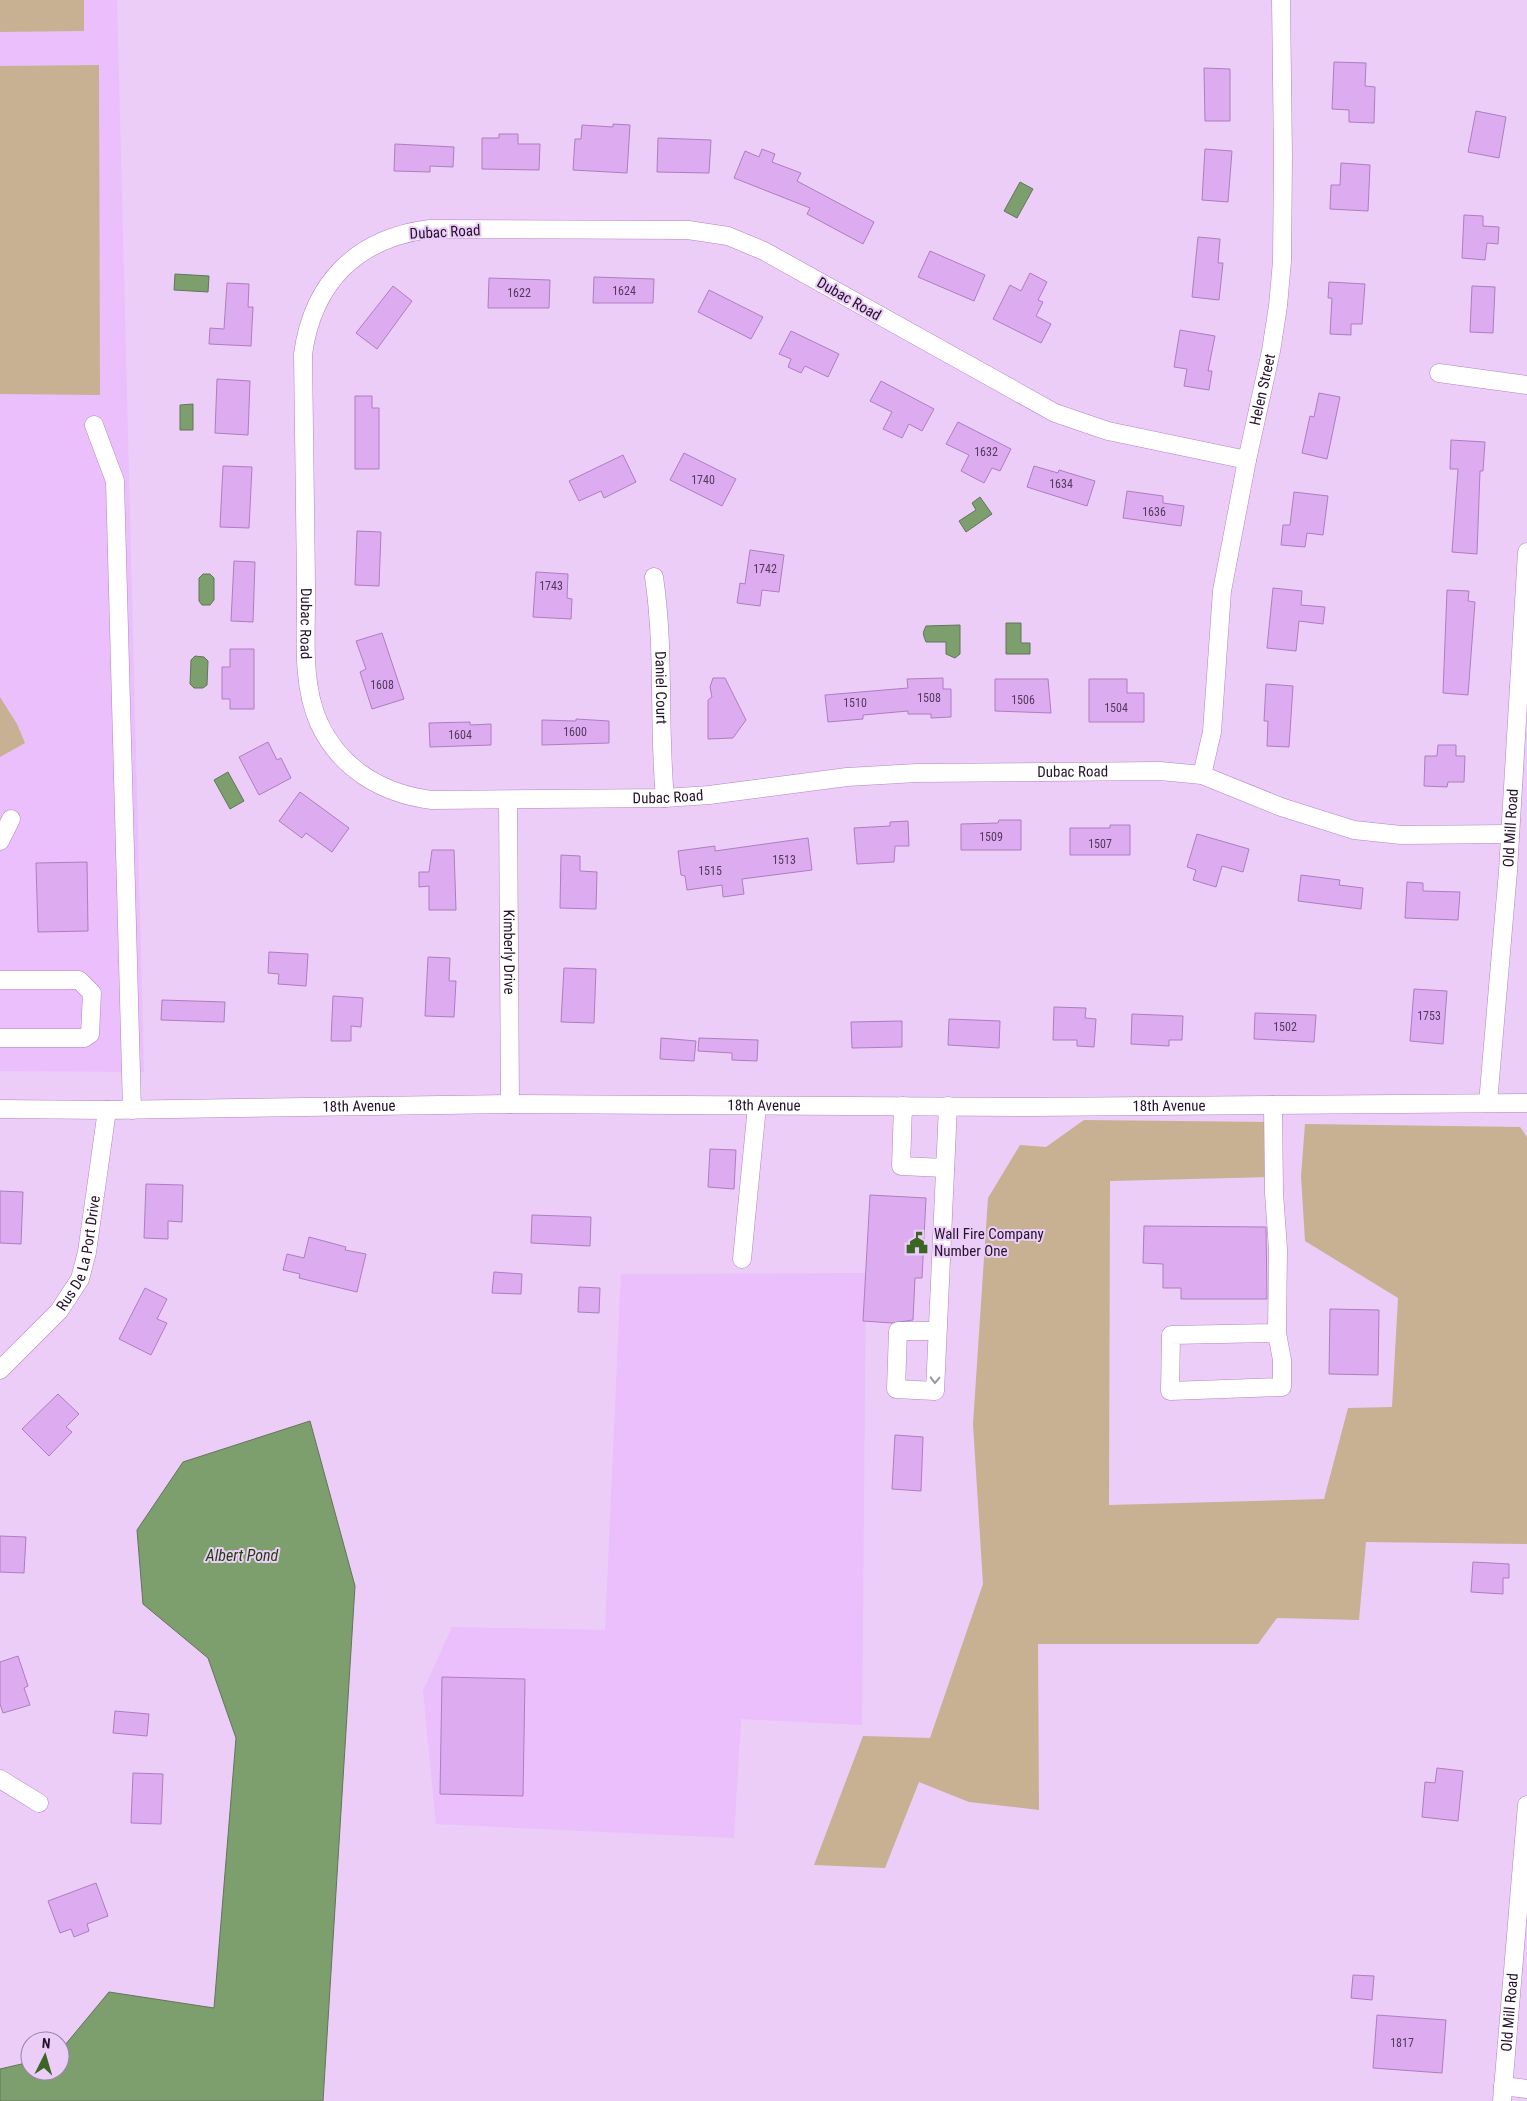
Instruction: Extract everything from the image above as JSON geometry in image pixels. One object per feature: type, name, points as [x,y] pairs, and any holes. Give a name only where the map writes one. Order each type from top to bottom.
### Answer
[{"type":"street","name":"Helen Street","points":[[1202,775],[1212,732],[1222,591],[1247,460],[1272,351],[1282,261],[1281,0]]},
{"type":"street","name":"Dubac Road","points":[[1247,460],[1108,431],[1055,413],[764,250],[728,236],[688,230],[430,230],[394,236],[376,244],[344,266],[327,285],[314,308],[306,332],[304,354],[305,506],[307,657],[310,697],[318,721],[337,752],[357,772],[382,787],[416,798],[432,800],[665,798],[847,777],[917,773],[1160,771],[1202,775],[1281,807],[1354,830],[1401,835],[1510,834]]},
{"type":"street","points":[[1439,373],[1527,385]]},
{"type":"street","points":[[94,425],[115,481],[132,1110]]},
{"type":"street","name":"Old Mill Road","points":[[1488,1103],[1524,682],[1527,552]]},
{"type":"street","name":"Daniel Court","points":[[654,577],[658,603],[661,664],[660,753],[665,798]]},
{"type":"street","name":"Kimberly Drive","points":[[508,800],[510,1104]]},
{"type":"street","points":[[0,842],[11,819]]},
{"type":"street","points":[[0,980],[79,980],[92,992],[90,1034],[84,1038],[0,1038]]},
{"type":"street","name":"18th Avenue","points":[[0,1109],[132,1110],[510,1104],[948,1106],[1527,1103]]},
{"type":"street","points":[[1273,1105],[1274,1193],[1278,1249],[1277,1333],[1282,1360],[1282,1387],[1170,1391],[1171,1335],[1277,1333]]},
{"type":"street","points":[[742,1259],[757,1106]]},
{"type":"street","points":[[903,1106],[901,1166],[945,1168]]},
{"type":"street","points":[[937,1331],[948,1106]]},
{"type":"street","name":"Rus De La Port Drive","points":[[0,1370],[59,1311],[80,1279],[87,1252],[107,1110]]},
{"type":"street","points":[[0,1779],[39,1803]]},
{"type":"street","name":"Old Mill Road","points":[[1502,2093],[1527,1805]]},
{"type":"street","points":[[1502,2093],[1527,2089]]},
{"type":"shaded area","points":[[0,0],[117,0],[144,1072],[0,1071]]},
{"type":"shaded area","points":[[0,0],[84,0],[84,31],[0,32]]},
{"type":"shaded area","points":[[99,65],[100,395],[0,394],[0,66]]},
{"type":"shaded area","points":[[0,697],[17,724],[25,743],[0,757]]},
{"type":"shaded area","points":[[1084,1120],[1270,1122],[1271,1177],[1110,1181],[1109,1505],[1324,1499],[1348,1408],[1392,1407],[1398,1298],[1305,1241],[1301,1176],[1305,1124],[1520,1127],[1527,1137],[1527,1544],[1366,1542],[1359,1620],[1277,1618],[1258,1644],[1038,1644],[1039,1810],[969,1802],[919,1782],[885,1868],[814,1865],[863,1736],[930,1738],[983,1584],[973,1424],[988,1198],[1020,1145],[1046,1147]]},
{"type":"shaded area","points":[[866,1273],[862,1725],[741,1719],[734,1838],[436,1824],[423,1691],[452,1627],[605,1630],[621,1274]]},
{"type":"water","points":[[1020,182],[1033,189],[1017,218],[1004,211]]},
{"type":"water","points":[[175,274],[209,276],[208,292],[174,290]]},
{"type":"water","points":[[193,404],[193,430],[180,430],[180,405]]},
{"type":"water","points":[[980,497],[992,514],[966,532],[959,521],[976,510],[972,503]]},
{"type":"water","points":[[203,574],[210,574],[214,578],[214,600],[210,605],[202,605],[199,601],[199,578]]},
{"type":"water","points":[[1006,623],[1021,623],[1021,643],[1030,643],[1030,654],[1006,654]]},
{"type":"water","points":[[960,625],[960,654],[955,658],[946,654],[946,642],[926,642],[923,634],[926,626]]},
{"type":"water","points":[[195,656],[204,657],[208,661],[207,685],[203,688],[194,688],[190,684],[191,660]]},
{"type":"water","points":[[228,772],[244,801],[230,809],[214,780]]},
{"type":"water","name":"Albert Pond","points":[[310,1421],[355,1586],[323,2101],[0,2101],[0,2069],[20,2064],[20,2081],[70,2081],[70,2039],[109,1992],[214,2008],[236,1738],[208,1658],[143,1604],[137,1530],[183,1462]]},
{"type":"building","points":[[1334,62],[1366,63],[1365,86],[1375,87],[1374,123],[1349,122],[1349,110],[1332,109]]},
{"type":"building","points":[[1204,68],[1230,69],[1230,121],[1205,121]]},
{"type":"building","points":[[1476,111],[1506,117],[1499,158],[1468,152]]},
{"type":"building","points":[[613,124],[630,125],[627,173],[573,170],[575,139],[581,139],[582,125],[613,127]]},
{"type":"building","points":[[499,134],[518,134],[518,144],[540,144],[539,170],[482,169],[482,138],[499,138]]},
{"type":"building","points":[[658,138],[711,140],[709,173],[657,172]]},
{"type":"building","points":[[395,144],[454,147],[453,167],[430,166],[430,172],[394,171]]},
{"type":"building","points":[[762,149],[775,154],[772,162],[801,173],[797,181],[874,222],[863,244],[807,214],[810,208],[734,178],[745,151],[759,157]]},
{"type":"building","points":[[1205,149],[1232,151],[1228,202],[1202,200]]},
{"type":"building","points":[[1341,163],[1370,165],[1368,211],[1330,209],[1331,185],[1340,185]]},
{"type":"building","points":[[1464,215],[1483,216],[1483,226],[1499,227],[1498,244],[1487,243],[1485,260],[1462,258]]},
{"type":"building","points":[[1198,237],[1220,239],[1218,263],[1223,263],[1219,300],[1192,297]]},
{"type":"building","points":[[930,251],[985,275],[974,301],[918,277]]},
{"type":"building","points":[[1030,273],[1047,282],[1038,300],[1043,302],[1036,316],[1051,324],[1041,343],[993,319],[1010,285],[1021,291]]},
{"type":"building","points":[[594,277],[654,279],[653,303],[593,303]]},
{"type":"building","points":[[489,278],[550,280],[549,308],[488,308]]},
{"type":"building","points":[[1329,282],[1365,284],[1362,324],[1351,324],[1351,335],[1330,334],[1332,298],[1328,298]]},
{"type":"building","points":[[227,283],[249,284],[248,307],[253,307],[251,346],[209,344],[210,328],[224,329]]},
{"type":"building","points":[[393,286],[412,301],[377,349],[356,333]]},
{"type":"building","points":[[1472,286],[1495,287],[1493,333],[1470,332]]},
{"type":"building","points":[[709,290],[763,317],[751,339],[698,312]]},
{"type":"building","points":[[1180,330],[1215,336],[1208,371],[1212,371],[1209,390],[1184,386],[1187,369],[1174,367]]},
{"type":"building","points":[[791,331],[839,354],[828,377],[805,366],[801,373],[788,367],[791,359],[779,354]]},
{"type":"building","points":[[217,379],[250,381],[248,435],[215,433]]},
{"type":"building","points":[[881,381],[934,409],[922,431],[909,424],[902,438],[883,429],[892,412],[870,401]]},
{"type":"building","points":[[1319,393],[1340,397],[1327,459],[1302,453],[1310,416],[1314,417]]},
{"type":"building","points":[[355,396],[372,396],[372,408],[379,408],[379,469],[355,469]]},
{"type":"building","points":[[958,422],[1011,449],[1000,471],[992,468],[984,483],[961,471],[969,455],[946,444]]},
{"type":"building","points":[[1451,440],[1485,442],[1483,471],[1480,471],[1477,554],[1452,552],[1458,469],[1450,469]]},
{"type":"building","points":[[684,453],[736,479],[722,506],[670,480]]},
{"type":"building","points":[[623,455],[636,482],[604,498],[601,491],[579,501],[569,481]]},
{"type":"building","points":[[223,466],[252,467],[249,528],[220,527]]},
{"type":"building","points":[[1034,466],[1058,473],[1059,470],[1095,481],[1087,506],[1027,487]]},
{"type":"building","points":[[1127,491],[1163,496],[1163,503],[1184,506],[1181,526],[1123,518]]},
{"type":"building","points":[[1294,492],[1328,496],[1323,535],[1307,533],[1305,547],[1281,545],[1283,525],[1290,525]]},
{"type":"building","points":[[357,531],[381,532],[379,586],[355,585]]},
{"type":"building","points":[[750,550],[784,555],[779,592],[762,590],[760,606],[737,603],[740,583],[745,584]]},
{"type":"building","points":[[234,561],[255,562],[253,622],[231,621]]},
{"type":"building","points":[[536,572],[568,574],[567,598],[572,599],[571,619],[533,617]]},
{"type":"building","points":[[1273,588],[1302,591],[1301,605],[1325,607],[1323,624],[1299,621],[1296,651],[1267,648]]},
{"type":"building","points":[[1447,590],[1469,591],[1468,601],[1475,602],[1468,695],[1443,693]]},
{"type":"building","points":[[382,633],[404,699],[372,709],[360,672],[366,669],[356,641]]},
{"type":"building","points":[[230,649],[254,649],[254,709],[230,709],[230,699],[222,699],[222,667],[230,667]]},
{"type":"building","points":[[713,678],[725,678],[746,720],[733,738],[708,739],[708,700],[712,697],[710,687]]},
{"type":"building","points":[[943,678],[943,689],[951,689],[951,717],[931,718],[931,714],[908,714],[908,711],[863,715],[863,719],[828,722],[825,695],[908,688],[907,679]]},
{"type":"building","points":[[995,679],[1048,679],[1051,713],[995,711]]},
{"type":"building","points":[[1089,679],[1127,679],[1127,693],[1144,693],[1144,722],[1089,722]]},
{"type":"building","points":[[1266,684],[1293,686],[1289,747],[1267,746],[1268,721],[1264,721]]},
{"type":"building","points":[[576,719],[609,721],[609,743],[542,745],[542,720],[576,721]]},
{"type":"building","points":[[470,722],[470,725],[491,724],[491,745],[430,747],[429,723]]},
{"type":"building","points":[[268,742],[277,760],[281,758],[291,778],[259,795],[239,757]]},
{"type":"building","points":[[1438,745],[1456,745],[1456,756],[1465,756],[1464,782],[1448,782],[1447,787],[1424,786],[1425,756],[1437,756]]},
{"type":"building","points":[[300,792],[349,828],[332,852],[306,833],[302,838],[279,821]]},
{"type":"building","points":[[999,820],[1021,820],[1021,850],[961,850],[961,824],[998,823]]},
{"type":"building","points":[[908,821],[909,846],[895,846],[894,862],[857,864],[854,828],[890,826],[890,822]]},
{"type":"building","points":[[1110,825],[1130,825],[1130,855],[1070,855],[1070,828],[1110,828]]},
{"type":"building","points":[[1197,834],[1249,849],[1243,872],[1222,866],[1216,887],[1193,880],[1196,870],[1187,867]]},
{"type":"building","points":[[808,838],[812,870],[742,879],[744,894],[723,897],[722,885],[687,890],[685,876],[681,875],[678,851],[715,846],[715,851]]},
{"type":"building","points":[[432,850],[454,850],[456,910],[429,910],[429,886],[419,887],[419,872],[429,872]]},
{"type":"building","points":[[561,855],[580,856],[580,871],[597,872],[596,909],[560,908]]},
{"type":"building","points":[[87,862],[88,931],[38,932],[36,863]]},
{"type":"building","points":[[1301,875],[1340,880],[1339,885],[1363,888],[1361,909],[1298,901]]},
{"type":"building","points":[[1407,882],[1423,883],[1423,891],[1460,892],[1458,920],[1405,918]]},
{"type":"building","points":[[269,952],[308,954],[306,986],[278,984],[279,974],[268,973]]},
{"type":"building","points":[[428,957],[450,958],[449,981],[456,981],[454,1017],[425,1016]]},
{"type":"building","points":[[564,968],[596,969],[594,1023],[561,1022]]},
{"type":"building","points":[[1414,989],[1447,991],[1443,1044],[1410,1041]]},
{"type":"building","points":[[333,996],[363,998],[361,1027],[351,1026],[351,1041],[331,1041]]},
{"type":"building","points":[[162,1000],[225,1002],[224,1022],[161,1020]]},
{"type":"building","points":[[1054,1007],[1086,1008],[1085,1018],[1096,1019],[1094,1047],[1077,1046],[1077,1040],[1053,1040]]},
{"type":"building","points":[[1255,1013],[1316,1015],[1314,1042],[1254,1039]]},
{"type":"building","points":[[1132,1014],[1183,1016],[1182,1040],[1169,1040],[1169,1046],[1131,1044]]},
{"type":"building","points":[[949,1019],[1000,1021],[999,1048],[948,1045]]},
{"type":"building","points":[[902,1021],[902,1047],[852,1048],[851,1022]]},
{"type":"building","points":[[661,1038],[696,1041],[694,1061],[660,1059]]},
{"type":"building","points":[[699,1038],[758,1040],[757,1061],[732,1060],[732,1053],[698,1051]]},
{"type":"building","points":[[710,1149],[736,1150],[734,1189],[708,1187]]},
{"type":"building","points":[[146,1184],[183,1185],[182,1222],[168,1221],[168,1239],[144,1238]]},
{"type":"building","points":[[0,1191],[23,1192],[21,1244],[0,1243]]},
{"type":"building","points":[[870,1195],[926,1198],[922,1278],[915,1278],[913,1320],[892,1323],[863,1321]]},
{"type":"building","points":[[532,1215],[591,1217],[590,1246],[531,1243]]},
{"type":"building","points":[[1144,1226],[1266,1227],[1267,1299],[1181,1299],[1181,1288],[1163,1288],[1163,1264],[1143,1263]]},
{"type":"building","points":[[309,1237],[346,1247],[345,1250],[366,1254],[357,1292],[299,1278],[300,1274],[283,1270],[287,1254],[304,1258]]},
{"type":"building","points":[[494,1272],[522,1274],[521,1294],[492,1293]]},
{"type":"building","points":[[579,1287],[600,1288],[599,1313],[578,1312]]},
{"type":"building","points":[[145,1288],[167,1299],[157,1319],[167,1323],[151,1355],[119,1339]]},
{"type":"building","points":[[1330,1309],[1379,1310],[1378,1375],[1329,1374]]},
{"type":"building","points":[[58,1394],[79,1414],[66,1427],[72,1432],[49,1456],[22,1429]]},
{"type":"building","points":[[895,1435],[923,1437],[921,1491],[892,1489]]},
{"type":"building","points":[[0,1536],[26,1537],[24,1573],[0,1572]]},
{"type":"building","points":[[1473,1562],[1509,1564],[1509,1578],[1503,1578],[1503,1594],[1471,1592]]},
{"type":"building","points":[[18,1656],[28,1686],[24,1688],[30,1705],[3,1713],[0,1704],[0,1662]]},
{"type":"building","points":[[442,1677],[525,1679],[523,1796],[440,1794]]},
{"type":"building","points":[[115,1711],[149,1714],[147,1736],[113,1733]]},
{"type":"building","points":[[1437,1768],[1463,1771],[1458,1821],[1422,1817],[1425,1782],[1435,1783]]},
{"type":"building","points":[[133,1773],[163,1774],[161,1824],[131,1823]]},
{"type":"building","points":[[96,1883],[108,1916],[87,1924],[89,1931],[74,1937],[71,1929],[60,1933],[48,1901]]},
{"type":"building","points":[[1353,1975],[1374,1976],[1372,2000],[1351,1998]]},
{"type":"building","points":[[1377,2015],[1446,2020],[1442,2073],[1373,2068]]},
{"type":"place","name":"Wall Fire Company Number One","points":[[917,1243]]}]
